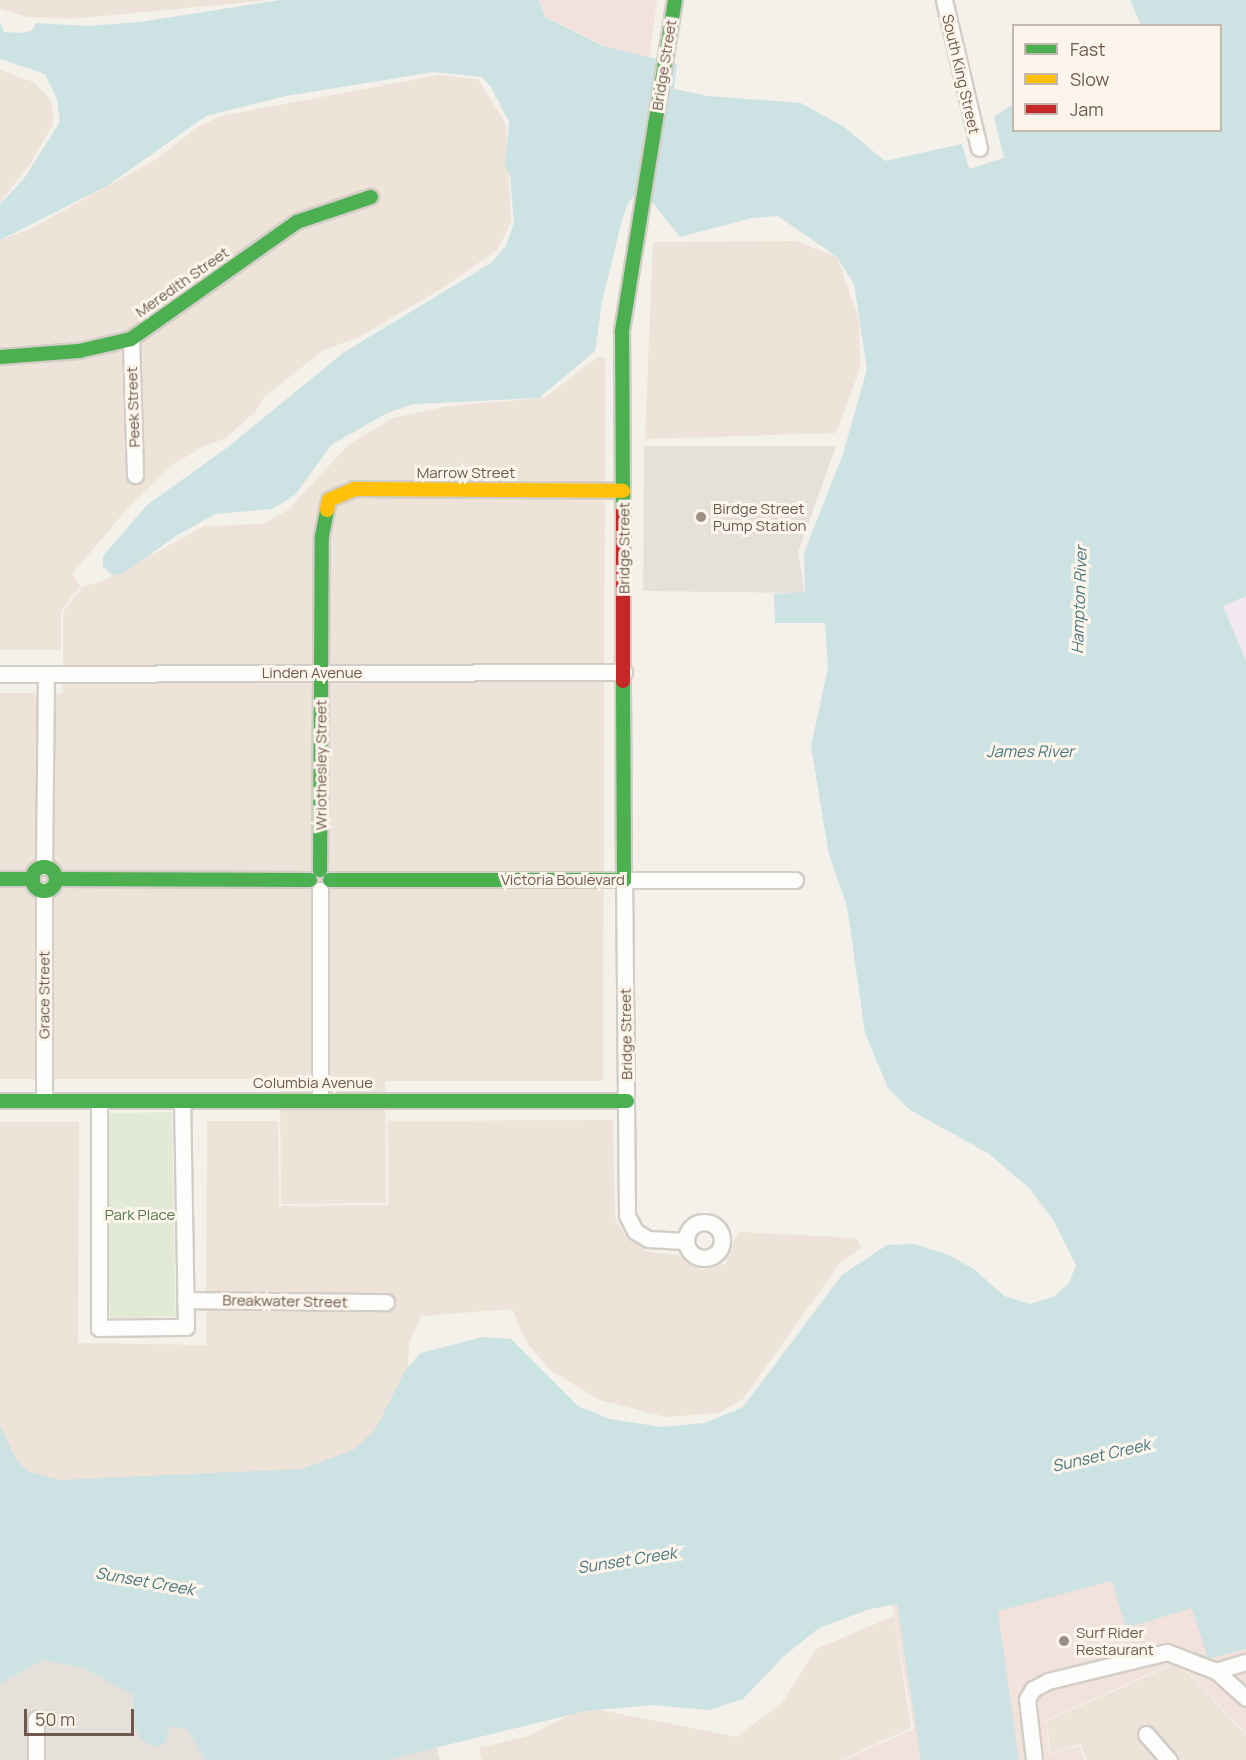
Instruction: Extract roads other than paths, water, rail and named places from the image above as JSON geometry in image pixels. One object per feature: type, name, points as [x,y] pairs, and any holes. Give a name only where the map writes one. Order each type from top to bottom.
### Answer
[{"type":"street","name":"Bridge Street","points":[[675,0],[622,331],[624,880],[627,1215],[634,1230],[648,1239],[686,1241]]},
{"type":"street","name":"South King Street","points":[[944,0],[979,148]]},
{"type":"street","name":"Meredith Street","points":[[0,357],[79,351],[131,339],[297,222],[371,197]]},
{"type":"street","name":"Peek Street","points":[[131,339],[135,475]]},
{"type":"street","name":"Marrow Street","points":[[324,517],[334,496],[355,489],[623,491]]},
{"type":"street","name":"Wriothesley Street","points":[[320,883],[324,517]]},
{"type":"street","name":"Linden Avenue","points":[[0,674],[624,672]]},
{"type":"street","points":[[44,867],[46,674]]},
{"type":"street","points":[[44,867],[53,871],[56,879],[52,888],[44,890],[36,887],[33,879],[36,871],[44,867]]},
{"type":"street","points":[[0,879],[33,879]]},
{"type":"street","name":"Victoria Boulevard","points":[[56,879],[320,883],[795,880]]},
{"type":"street","points":[[320,883],[320,1099]]},
{"type":"street","name":"Grace Street","points":[[44,890],[44,1101]]},
{"type":"street","name":"Columbia Avenue","points":[[0,1101],[320,1099],[627,1101]]},
{"type":"street","points":[[99,1101],[99,1328],[186,1327],[182,1101]]},
{"type":"street","name":"Breakwater Street","points":[[185,1300],[386,1302]]},
{"type":"street","points":[[1034,1760],[1027,1707],[1029,1694],[1040,1684],[1167,1652],[1216,1671],[1246,1698]]},
{"type":"street","points":[[1216,1671],[1246,1662]]},
{"type":"street","points":[[36,1719],[36,1760]]},
{"type":"street","points":[[1146,1734],[1169,1760]]},
{"type":"water","name":"James River","points":[[280,0],[539,0],[545,17],[603,46],[677,64],[674,89],[708,96],[801,103],[844,127],[885,161],[962,144],[969,169],[1004,158],[994,117],[1012,105],[1012,132],[1222,132],[1222,24],[1141,24],[1130,0],[1246,0],[1246,596],[1223,606],[1246,661],[1246,1649],[1208,1659],[1192,1608],[1126,1628],[1112,1581],[998,1611],[1019,1760],[921,1760],[897,1604],[870,1609],[819,1628],[784,1656],[743,1699],[709,1710],[653,1705],[586,1711],[386,1760],[205,1760],[187,1729],[171,1726],[164,1744],[153,1747],[141,1739],[135,1727],[133,1695],[83,1668],[43,1660],[0,1684],[0,1426],[17,1461],[28,1471],[59,1480],[302,1469],[355,1449],[375,1430],[406,1369],[421,1353],[483,1337],[511,1339],[578,1406],[610,1419],[662,1427],[705,1423],[743,1407],[842,1275],[887,1245],[914,1244],[949,1255],[975,1270],[1004,1296],[1030,1304],[1055,1296],[1069,1283],[1076,1265],[1054,1221],[1030,1189],[988,1153],[910,1110],[888,1088],[865,1033],[847,906],[829,855],[811,746],[828,668],[825,623],[775,623],[774,594],[805,592],[804,553],[843,454],[867,369],[854,284],[837,257],[778,216],[752,218],[680,237],[653,203],[638,192],[628,203],[622,220],[602,302],[595,351],[539,398],[414,404],[387,413],[331,445],[295,495],[272,509],[215,514],[179,534],[124,573],[113,576],[103,567],[103,556],[147,505],[228,447],[343,353],[491,263],[506,246],[514,223],[510,176],[505,165],[509,122],[491,87],[482,77],[434,72],[286,96],[206,116],[107,186],[0,240],[0,204],[23,180],[60,122],[57,99],[45,74],[0,59],[0,22],[4,32],[20,33],[32,31],[36,23],[87,26],[140,22]]},
{"type":"place","name":"Birdge Street Pump Station","points":[[701,517]]},
{"type":"place","name":"Surf Rider Restaurant","points":[[1064,1641]]},
{"type":"water label","name":"Hampton River","points":[[1079,600]]},
{"type":"water label","name":"Sunset Creek","points":[[1101,1455]]},
{"type":"water label","name":"Sunset Creek","points":[[627,1560]]},
{"type":"water label","name":"Sunset Creek","points":[[145,1581]]},
{"type":"park label","name":"Park Place","points":[[140,1215]]}]
